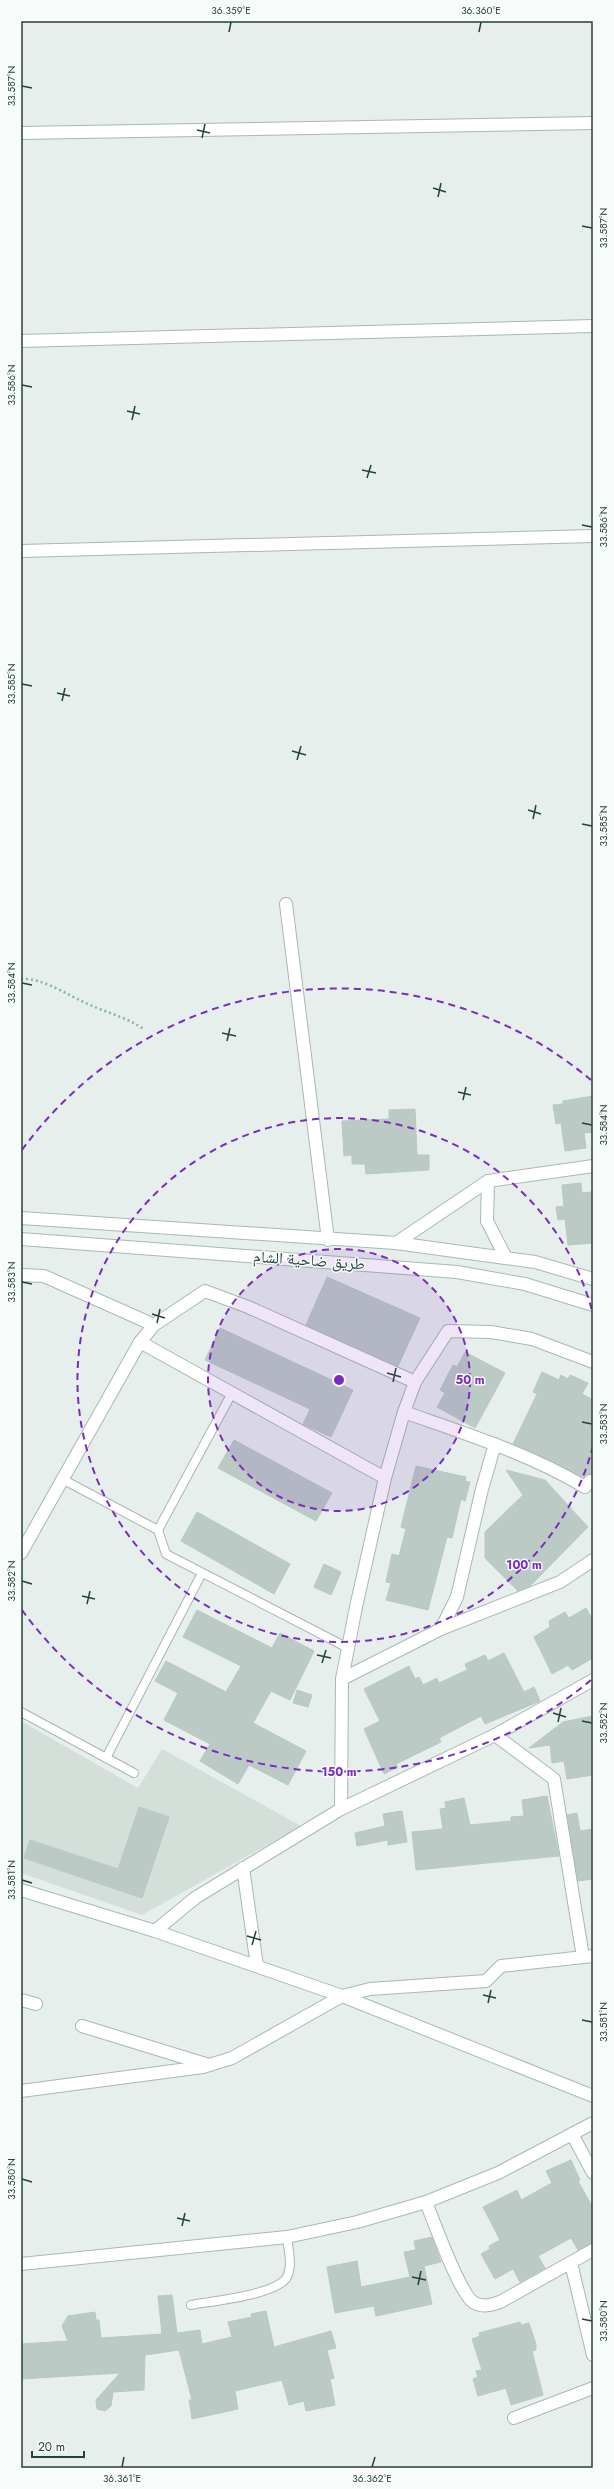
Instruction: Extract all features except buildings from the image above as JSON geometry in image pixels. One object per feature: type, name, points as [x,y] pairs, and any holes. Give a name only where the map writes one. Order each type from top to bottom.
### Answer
[{"type":"street","points":[[21,133],[593,123]]},
{"type":"street","points":[[21,341],[593,326]]},
{"type":"street","points":[[21,551],[593,536]]},
{"type":"street","points":[[286,904],[328,1240]]},
{"type":"street","points":[[396,1243],[488,1181],[593,1166]]},
{"type":"street","points":[[488,1181],[487,1221],[505,1256]]},
{"type":"street","name":"طريق ضاحية الشام","points":[[21,1218],[328,1240],[396,1243],[505,1256],[535,1262],[593,1279]]},
{"type":"street","name":"طريق ضاحية الشام","points":[[21,1239],[457,1272],[525,1284],[593,1305]]},
{"type":"street","points":[[21,1275],[44,1276],[154,1325]]},
{"type":"street","points":[[21,1553],[140,1342],[154,1325],[205,1291],[248,1307],[415,1382]]},
{"type":"street","points":[[341,1809],[342,1679],[385,1478],[404,1412],[415,1382],[448,1331],[491,1332],[532,1339],[593,1362]]},
{"type":"street","points":[[140,1342],[385,1478]]},
{"type":"street","points":[[404,1412],[495,1444],[529,1458],[585,1487],[590,1481],[593,1482]]},
{"type":"street","points":[[441,1629],[457,1597],[482,1489],[495,1444]]},
{"type":"street","points":[[342,1679],[441,1629],[560,1582],[593,1560]]},
{"type":"street","points":[[155,1931],[195,1898],[341,1809],[495,1735],[593,1680]]},
{"type":"street","points":[[21,2091],[210,2065],[232,2058],[342,1996],[370,1989],[486,1981],[502,1966],[588,1956],[554,1779],[495,1735]]},
{"type":"street","points":[[244,1868],[257,1966]]},
{"type":"street","points":[[21,1890],[155,1931],[342,1996],[593,2096]]},
{"type":"street","points":[[21,2000],[36,2004]]},
{"type":"street","points":[[82,2026],[210,2065]]},
{"type":"street","points":[[21,2264],[287,2237],[357,2222],[426,2202],[498,2173],[593,2123]]},
{"type":"street","points":[[572,2134],[593,2173]]},
{"type":"street","points":[[426,2202],[464,2292],[477,2304],[489,2305],[500,2302],[593,2250]]},
{"type":"street","points":[[570,2263],[593,2355]]},
{"type":"street","points":[[514,2418],[593,2388]]},
{"type":"lane","points":[[158,1530],[232,1393]]},
{"type":"lane","points":[[62,1479],[158,1530],[166,1554],[348,1648]]},
{"type":"lane","points":[[106,1758],[202,1573]]},
{"type":"lane","points":[[21,1712],[134,1773]]},
{"type":"lane","points":[[191,2305],[267,2290],[280,2284],[287,2277],[290,2263],[287,2237]]},
{"type":"path","points":[[21,979],[56,988],[88,1005],[119,1015],[145,1030]]},
{"type":"shaded area","points":[[21,1721],[138,1788],[162,1749],[301,1826],[142,1915],[21,1873]]}]
